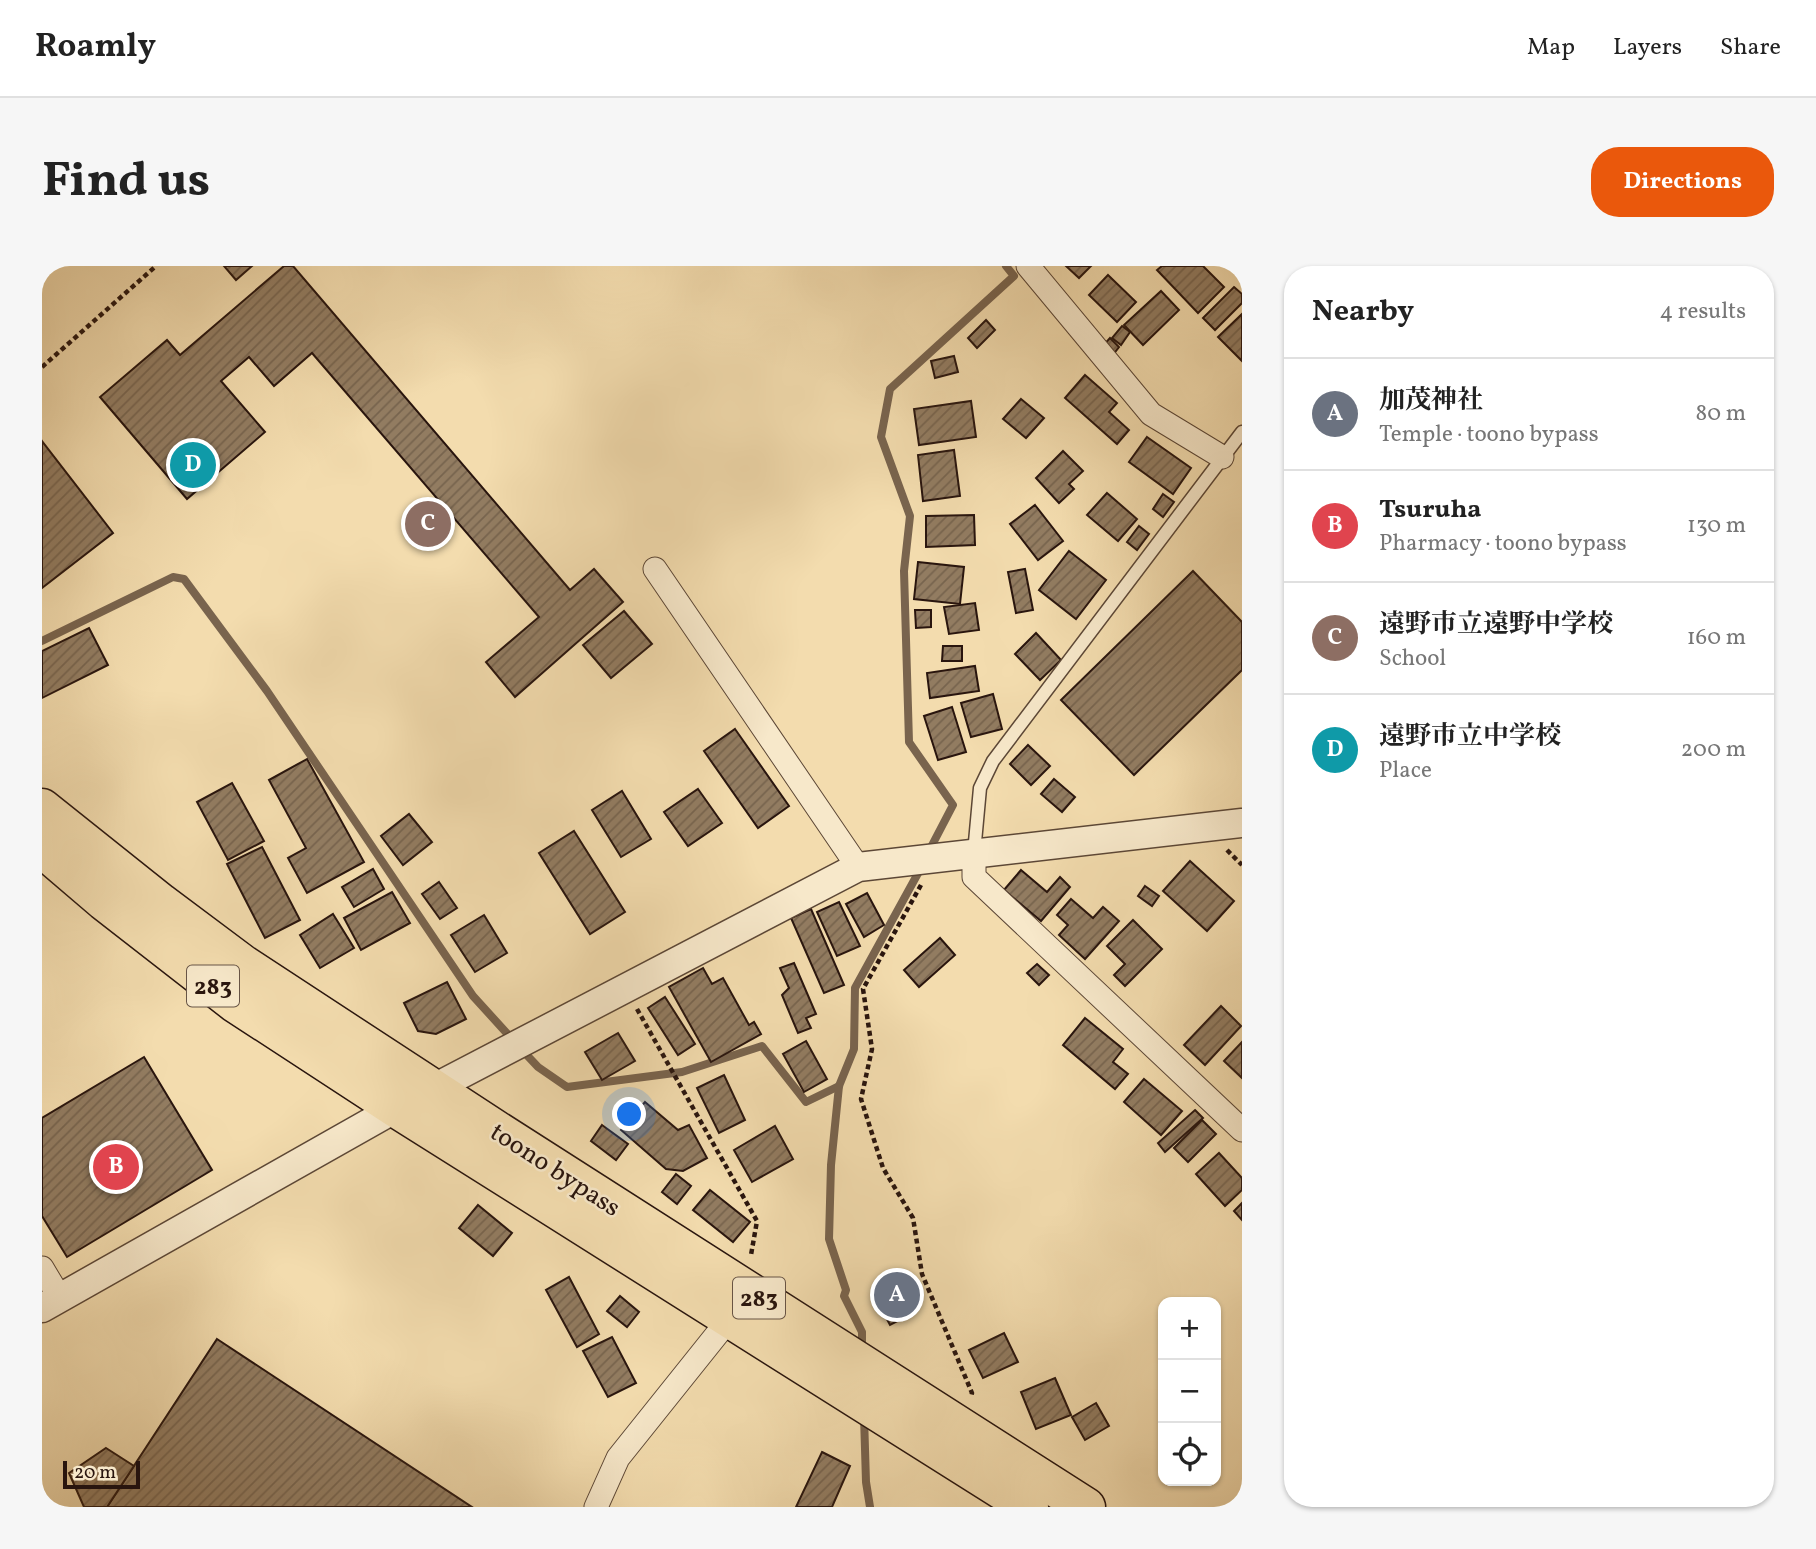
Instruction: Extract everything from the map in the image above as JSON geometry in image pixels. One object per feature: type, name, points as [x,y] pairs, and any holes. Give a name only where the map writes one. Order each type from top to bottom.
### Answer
[{"type":"highway","name":"toono bypass","points":[[42,808],[244,965],[432,1088],[1029,1507]]},
{"type":"highway","name":"toono bypass","points":[[42,848],[104,901],[235,1003],[396,1108],[963,1429],[1086,1507]]},
{"type":"street","points":[[1028,266],[1151,414],[1222,457]]},
{"type":"street","points":[[654,569],[858,867]]},
{"type":"street","points":[[42,1268],[51,1303],[432,1088],[626,990],[858,867],[1242,823]]},
{"type":"street","points":[[974,853],[974,877],[1242,1130]]},
{"type":"street","points":[[596,1507],[618,1458],[735,1302]]},
{"type":"lane","points":[[974,853],[980,788],[993,761],[1242,432]]},
{"type":"path","points":[[42,368],[156,266]]},
{"type":"path","points":[[935,858],[863,989],[872,1049],[862,1099],[883,1168],[913,1218],[922,1274],[972,1393],[963,1429]]},
{"type":"path","points":[[626,990],[757,1221],[749,1265],[735,1302]]},
{"type":"building","points":[[224,266],[252,266],[236,280]]},
{"type":"building","points":[[284,266],[293,266],[570,590],[594,569],[623,602],[515,697],[486,662],[539,617],[312,353],[274,386],[249,357],[221,381],[265,432],[187,499],[100,397],[167,340],[180,355]]},
{"type":"building","points":[[1066,266],[1091,266],[1079,278]]},
{"type":"building","points":[[1162,266],[1203,266],[1224,287],[1198,313],[1157,270]]},
{"type":"building","points":[[1108,275],[1136,302],[1117,322],[1089,295]]},
{"type":"building","points":[[1234,287],[1242,294],[1242,303],[1215,330],[1203,318]]},
{"type":"building","points":[[1161,291],[1179,310],[1143,345],[1124,325]]},
{"type":"building","points":[[1242,314],[1242,361],[1218,337]]},
{"type":"building","points":[[986,320],[995,330],[977,348],[968,338]]},
{"type":"building","points":[[1122,326],[1130,332],[1121,345],[1112,338]]},
{"type":"building","points":[[1110,338],[1119,347],[1112,356],[1102,347]]},
{"type":"building","points":[[954,356],[958,372],[935,378],[931,361]]},
{"type":"building","points":[[1085,375],[1117,403],[1109,412],[1129,430],[1117,444],[1065,398]]},
{"type":"building","points":[[1021,399],[1044,418],[1026,438],[1003,419]]},
{"type":"building","points":[[971,401],[976,437],[919,445],[914,409]]},
{"type":"building","points":[[1147,437],[1191,468],[1173,494],[1129,462]]},
{"type":"building","points":[[42,441],[113,533],[42,588]]},
{"type":"building","points":[[954,450],[960,496],[923,501],[918,455]]},
{"type":"building","points":[[1063,451],[1083,471],[1069,484],[1074,489],[1059,503],[1036,478]]},
{"type":"building","points":[[1107,493],[1137,519],[1118,541],[1087,515]]},
{"type":"building","points":[[1163,494],[1174,502],[1163,517],[1153,509]]},
{"type":"building","points":[[1035,505],[1063,541],[1038,560],[1010,524]]},
{"type":"building","points":[[974,515],[975,545],[926,547],[926,516]]},
{"type":"building","points":[[1139,526],[1149,534],[1137,550],[1127,542]]},
{"type":"building","points":[[1069,551],[1106,580],[1076,619],[1039,590]]},
{"type":"building","points":[[918,562],[964,567],[960,604],[914,599]]},
{"type":"building","points":[[1025,569],[1033,610],[1016,613],[1008,572]]},
{"type":"building","points":[[1193,571],[1242,622],[1242,670],[1134,775],[1061,700]]},
{"type":"building","points":[[975,603],[979,630],[949,634],[944,607]]},
{"type":"building","points":[[915,610],[931,610],[931,627],[916,628]]},
{"type":"building","points":[[624,611],[652,644],[611,678],[583,645]]},
{"type":"building","points":[[89,628],[108,665],[42,698],[42,651]]},
{"type":"building","points":[[1036,633],[1061,660],[1040,680],[1015,654]]},
{"type":"building","points":[[943,646],[962,646],[962,661],[942,661]]},
{"type":"building","points":[[975,666],[979,691],[930,698],[927,673]]},
{"type":"building","points":[[993,694],[1002,729],[971,737],[961,703]]},
{"type":"building","points":[[952,707],[966,752],[938,760],[924,716]]},
{"type":"building","points":[[735,729],[789,806],[758,828],[704,751]]},
{"type":"building","points":[[1028,745],[1050,766],[1031,785],[1010,764]]},
{"type":"building","points":[[307,759],[364,862],[307,893],[288,858],[306,848],[269,780]]},
{"type":"building","points":[[1054,779],[1075,797],[1062,812],[1041,794]]},
{"type":"building","points":[[232,783],[264,841],[228,860],[197,802]]},
{"type":"building","points":[[698,789],[722,823],[688,846],[664,812]]},
{"type":"building","points":[[622,791],[651,839],[621,857],[592,810]]},
{"type":"building","points":[[409,814],[432,842],[403,865],[381,836]]},
{"type":"building","points":[[574,831],[625,912],[590,934],[539,853]]},
{"type":"building","points":[[262,847],[300,920],[265,938],[227,864]]},
{"type":"building","points":[[1190,861],[1234,901],[1207,931],[1163,891]]},
{"type":"building","points":[[373,869],[384,889],[354,907],[342,887]]},
{"type":"building","points":[[1021,870],[1047,892],[1060,877],[1070,887],[1041,921],[1004,890]]},
{"type":"building","points":[[439,882],[457,908],[440,919],[422,894]]},
{"type":"building","points":[[1145,886],[1159,896],[1152,906],[1138,896]]},
{"type":"building","points":[[392,892],[410,923],[361,950],[344,918]]},
{"type":"building","points":[[867,893],[884,925],[864,937],[846,904]]},
{"type":"building","points":[[1071,899],[1093,918],[1103,907],[1119,921],[1085,959],[1059,935],[1068,925],[1057,915]]},
{"type":"building","points":[[839,902],[860,946],[837,956],[817,912]]},
{"type":"building","points":[[811,909],[844,985],[824,993],[791,918]]},
{"type":"building","points":[[333,914],[354,948],[320,968],[300,935]]},
{"type":"building","points":[[484,915],[507,953],[475,972],[451,935]]},
{"type":"building","points":[[1133,920],[1162,949],[1125,986],[1114,975],[1125,964],[1107,946]]},
{"type":"building","points":[[940,938],[955,955],[919,987],[904,970]]},
{"type":"building","points":[[794,963],[816,1014],[806,1018],[811,1028],[798,1033],[782,995],[789,988],[780,968]]},
{"type":"building","points":[[1037,964],[1049,975],[1039,985],[1027,973]]},
{"type":"building","points":[[703,968],[712,984],[723,978],[749,1025],[754,1022],[761,1034],[711,1062],[669,987]]},
{"type":"building","points":[[447,982],[466,1019],[436,1034],[418,1031],[404,1003]]},
{"type":"building","points":[[665,997],[695,1044],[678,1055],[648,1008]]},
{"type":"building","points":[[1221,1006],[1241,1026],[1205,1065],[1184,1045]]},
{"type":"building","points":[[1085,1018],[1123,1049],[1113,1062],[1128,1074],[1115,1089],[1063,1045]]},
{"type":"building","points":[[618,1033],[635,1061],[602,1080],[585,1052]]},
{"type":"building","points":[[806,1041],[827,1079],[804,1092],[783,1054]]},
{"type":"building","points":[[1242,1042],[1242,1078],[1224,1061]]},
{"type":"building","points":[[144,1057],[212,1170],[67,1257],[42,1216],[42,1118]]},
{"type":"building","points":[[724,1075],[745,1120],[719,1133],[697,1088]]},
{"type":"building","points":[[1144,1079],[1182,1111],[1161,1135],[1124,1102]]},
{"type":"building","points":[[645,1102],[678,1130],[689,1125],[707,1158],[683,1171],[666,1169],[621,1130]]},
{"type":"building","points":[[1195,1110],[1203,1118],[1165,1152],[1158,1143]]},
{"type":"building","points":[[1202,1120],[1216,1134],[1188,1162],[1174,1148]]},
{"type":"building","points":[[602,1125],[628,1144],[616,1160],[591,1141]]},
{"type":"building","points":[[775,1126],[793,1159],[752,1182],[734,1150]]},
{"type":"building","points":[[1219,1153],[1242,1178],[1242,1190],[1225,1206],[1196,1174]]},
{"type":"building","points":[[676,1174],[691,1186],[677,1204],[662,1192]]},
{"type":"building","points":[[710,1190],[750,1222],[733,1242],[693,1210]]},
{"type":"building","points":[[1242,1203],[1242,1220],[1234,1211]]},
{"type":"building","points":[[478,1205],[512,1233],[493,1256],[459,1228]]},
{"type":"building","points":[[569,1277],[599,1334],[577,1347],[546,1290]]},
{"type":"building","points":[[897,1283],[913,1313],[890,1325],[874,1295]]},
{"type":"building","points":[[620,1296],[639,1312],[627,1327],[607,1311]]},
{"type":"building","points":[[1004,1333],[1018,1362],[983,1378],[969,1350]]},
{"type":"building","points":[[612,1337],[636,1383],[608,1397],[583,1351]]},
{"type":"building","points":[[217,1339],[472,1507],[107,1507]]},
{"type":"building","points":[[1055,1378],[1071,1415],[1036,1429],[1021,1392]]},
{"type":"building","points":[[1096,1403],[1109,1426],[1085,1440],[1072,1417]]},
{"type":"building","points":[[106,1448],[134,1466],[107,1507],[84,1507],[69,1473]]},
{"type":"building","points":[[822,1452],[850,1466],[832,1507],[796,1507]]},
{"type":"waterway","points":[[929,851],[953,805],[909,742],[904,571],[910,516],[881,437],[890,389],[1014,276],[1006,266]]},
{"type":"waterway","points":[[42,641],[173,577],[184,579],[267,691],[473,996],[513,1040]]},
{"type":"waterway","points":[[862,1351],[862,1332],[844,1296],[846,1290],[829,1239],[831,1165],[839,1086],[854,1049],[855,988],[922,866]]},
{"type":"waterway","points":[[522,1050],[538,1067],[567,1087],[682,1072],[762,1046],[806,1102],[839,1086]]},
{"type":"waterway","points":[[864,1416],[866,1482],[870,1507]]},
{"type":"place","name":"遠野市立中学校","points":[[193,465]]},
{"type":"place","name":"遠野市立遠野中学校","points":[[428,524]]},
{"type":"place","name":"Tsuruha","points":[[116,1167]]},
{"type":"place","name":"加茂神社","points":[[897,1295]]}]
